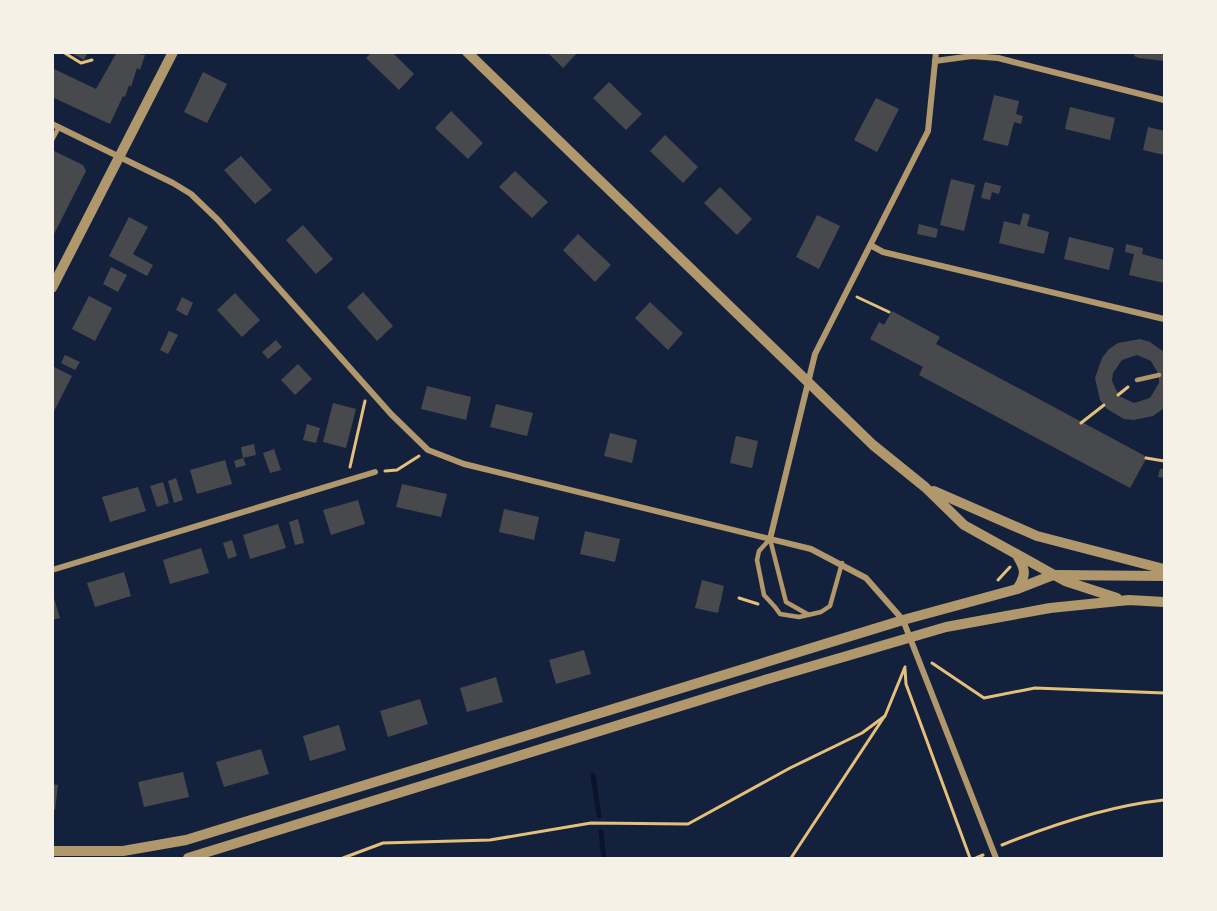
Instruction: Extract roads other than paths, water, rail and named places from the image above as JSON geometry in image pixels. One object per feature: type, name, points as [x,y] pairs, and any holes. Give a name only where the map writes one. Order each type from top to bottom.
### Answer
[{"type":"street","points":[[52,288],[173,52]]},
{"type":"street","points":[[467,52],[873,445],[925,488],[964,525],[1053,575],[1103,596],[1164,602]]},
{"type":"street","points":[[770,539],[815,354],[872,246],[928,131],[936,52]]},
{"type":"street","points":[[935,61],[972,56],[998,58],[1164,100]]},
{"type":"street","points":[[56,125],[173,183],[206,207],[368,388],[428,450],[464,464],[811,549],[842,563],[866,578],[903,620],[996,858]]},
{"type":"street","points":[[872,246],[883,252],[1164,319]]},
{"type":"street","points":[[52,570],[375,472]]},
{"type":"street","points":[[925,488],[1025,532],[1164,569]]},
{"type":"street","points":[[1017,589],[1024,579],[1025,568],[1018,557]]},
{"type":"street","points":[[52,851],[123,851],[186,840],[903,620],[1017,589],[1053,575],[1164,576]]},
{"type":"street","points":[[188,858],[908,637],[993,617],[1129,600]]},
{"type":"lane","points":[[52,140],[56,125]]},
{"type":"lane","points":[[1137,380],[1159,375]]},
{"type":"lane","points":[[770,539],[759,550],[757,560],[764,595],[780,614],[799,617],[830,606],[842,563]]},
{"type":"lane","points":[[770,539],[786,602],[809,615]]},
{"type":"lane","points":[[992,849],[999,846]]},
{"type":"waterway","points":[[593,775],[599,816]]},
{"type":"waterway","points":[[601,832],[604,858]]}]
